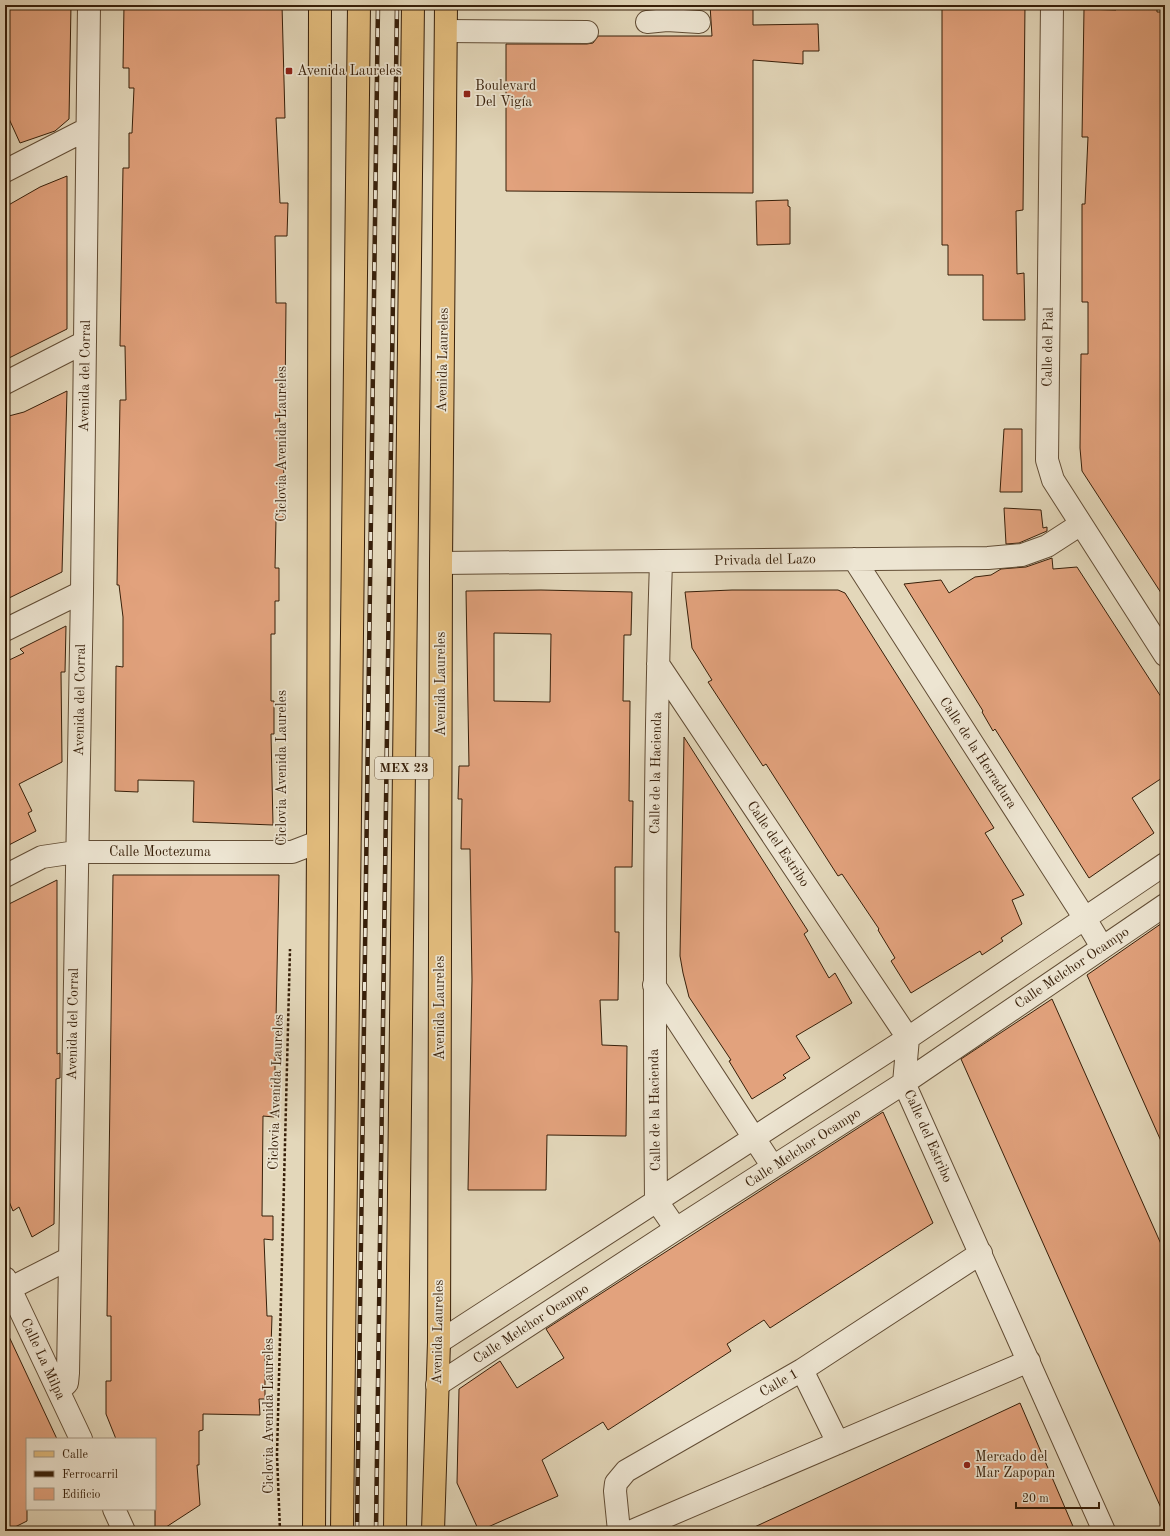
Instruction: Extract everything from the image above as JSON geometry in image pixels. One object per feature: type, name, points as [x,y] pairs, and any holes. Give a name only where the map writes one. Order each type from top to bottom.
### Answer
[{"type":"main road","points":[[314,1531],[318,842],[320,5]]},
{"type":"main road","points":[[342,1531],[359,5]]},
{"type":"main road","name":"MEX 23","points":[[395,1531],[414,5]]},
{"type":"main road","name":"Avenida Laureles","points":[[433,1531],[439,1342],[441,563],[446,5]]},
{"type":"street","name":"Avenida del Corral","points":[[59,1391],[65,1387],[68,1373],[76,852],[82,592],[89,5]]},
{"type":"street","name":"Calle del Pial","points":[[1052,5],[1047,460],[1053,480],[1165,654]]},
{"type":"street","points":[[661,16],[699,22]]},
{"type":"street","points":[[446,31],[587,32]]},
{"type":"street","points":[[5,171],[87,129]]},
{"type":"street","points":[[5,384],[85,342]]},
{"type":"street","name":"Privada del Lazo","points":[[441,563],[988,558],[1022,554],[1047,546],[1081,524]]},
{"type":"street","name":"Calle de la Herradura","points":[[854,559],[1102,947]]},
{"type":"street","name":"Calle de la Hacienda","points":[[656,1200],[654,985],[658,664],[661,562]]},
{"type":"street","points":[[5,630],[82,592]]},
{"type":"street","name":"Calle del Estribo","points":[[658,664],[908,1038],[904,1083],[1104,1531]]},
{"type":"street","name":"Calle Moctezuma","points":[[5,876],[42,857],[76,852],[292,852],[318,842]]},
{"type":"street","points":[[439,1342],[908,1038],[1084,917],[1165,864]]},
{"type":"street","name":"Calle Melchor Ocampo","points":[[437,1385],[676,1229],[904,1083],[1165,905]]},
{"type":"street","points":[[654,985],[773,1167]]},
{"type":"street","points":[[656,1200],[676,1229]]},
{"type":"street","name":"Calle 1","points":[[619,1531],[615,1491],[616,1483],[626,1471],[802,1370],[981,1253]]},
{"type":"street","points":[[7,1286],[70,1258]]},
{"type":"street","name":"Calle La Milpa","points":[[7,1286],[81,1438]]},
{"type":"street","points":[[632,1531],[1029,1361]]},
{"type":"street","points":[[802,1370],[838,1442]]},
{"type":"street","points":[[114,1510],[124,1531]]},
{"type":"path","name":"Ciclovia Avenida Laureles","points":[[280,1531],[277,1447],[290,947]]},
{"type":"building","points":[[5,5],[71,5],[69,119],[55,131],[20,143],[5,110]]},
{"type":"building","points":[[124,5],[282,5],[285,118],[276,118],[280,203],[288,203],[287,236],[275,236],[276,303],[286,303],[285,402],[280,402],[279,452],[284,452],[283,520],[276,520],[275,568],[279,568],[279,601],[275,601],[275,634],[271,634],[271,701],[274,701],[274,734],[271,734],[273,825],[193,822],[194,781],[138,780],[138,792],[115,791],[116,666],[123,667],[123,617],[119,585],[117,585],[120,400],[126,400],[125,346],[120,346],[123,168],[129,168],[129,133],[132,133],[134,88],[129,88],[129,68],[123,68]]},
{"type":"building","points":[[710,5],[753,5],[753,25],[818,24],[819,51],[803,51],[803,64],[753,60],[753,193],[506,191],[506,44],[587,44],[593,43],[598,36],[712,36]]},
{"type":"building","points":[[942,5],[1025,5],[1023,210],[1016,211],[1017,274],[1024,273],[1025,320],[983,320],[983,275],[948,275],[948,245],[942,245]]},
{"type":"building","points":[[1117,5],[1157,5],[1157,12],[1165,12],[1165,369],[1161,369],[1165,408],[1165,599],[1082,471],[1080,448],[1081,354],[1088,354],[1088,302],[1082,302],[1082,204],[1085,204],[1088,137],[1082,137],[1084,9],[1116,10]]},
{"type":"building","points":[[67,176],[67,329],[5,360],[5,207],[40,187]]},
{"type":"building","points":[[788,200],[788,206],[790,207],[790,244],[757,245],[756,201]]},
{"type":"building","points":[[67,391],[62,572],[5,600],[5,417],[24,412]]},
{"type":"building","points":[[1004,429],[1022,429],[1022,492],[1000,492]]},
{"type":"building","points":[[1004,508],[1041,510],[1043,528],[1047,527],[1047,531],[1019,543],[1006,544]]},
{"type":"building","points":[[1052,558],[1053,569],[1077,567],[1165,703],[1165,776],[1132,798],[1154,833],[1089,878],[995,729],[993,731],[982,712],[983,711],[904,584],[941,580],[949,593],[975,577],[991,575],[1001,569],[1026,567]]},
{"type":"building","points":[[541,590],[632,592],[631,635],[624,635],[623,701],[630,701],[629,801],[633,801],[632,867],[615,867],[615,932],[619,932],[618,1000],[600,1000],[602,1045],[627,1046],[626,1136],[547,1135],[546,1190],[468,1190],[472,980],[470,849],[461,849],[462,799],[458,799],[459,766],[469,766],[466,591]],"holes":[[[494,633],[551,634],[550,702],[494,701]]]},
{"type":"building","points":[[732,590],[838,590],[845,593],[994,828],[985,833],[1024,895],[1012,900],[1022,924],[1001,938],[1003,941],[982,955],[980,951],[911,993],[891,961],[895,958],[878,930],[879,929],[842,874],[838,876],[766,764],[763,766],[708,682],[712,680],[692,648],[685,592]]},
{"type":"building","points":[[66,626],[65,672],[61,672],[62,762],[19,784],[32,811],[28,813],[36,831],[5,847],[5,662],[24,653],[20,649]]},
{"type":"building","points":[[684,737],[808,931],[804,934],[829,978],[835,973],[852,1003],[796,1036],[810,1058],[783,1075],[786,1078],[752,1099],[729,1061],[731,1060],[689,997],[683,973],[680,956]]},
{"type":"building","points":[[113,875],[279,875],[274,1117],[263,1116],[262,1216],[273,1216],[273,1240],[264,1239],[267,1316],[272,1316],[271,1348],[265,1348],[265,1399],[259,1399],[260,1415],[203,1414],[203,1430],[199,1431],[199,1465],[197,1465],[200,1505],[160,1531],[155,1531],[156,1438],[116,1438],[106,1414],[106,1381],[111,1381],[111,1316],[107,1316]]},
{"type":"building","points":[[57,880],[57,1054],[60,1053],[60,1078],[56,1079],[54,1224],[32,1237],[19,1207],[13,1211],[5,1192],[5,1052],[8,1051],[5,1045],[5,906]]},
{"type":"building","points":[[1165,921],[1165,1150],[1087,975]]},
{"type":"building","points":[[1052,999],[1165,1253],[1165,1517],[961,1059]]},
{"type":"building","points":[[883,1112],[933,1223],[770,1328],[764,1320],[727,1344],[731,1351],[608,1430],[603,1422],[542,1460],[558,1496],[479,1531],[457,1483],[459,1389],[500,1361],[517,1388],[564,1358],[546,1329]]},
{"type":"building","points":[[5,1328],[57,1438],[26,1438],[27,1521],[5,1531]]},
{"type":"building","name":"Mercado del Mar Zapopan","points":[[1020,1403],[1075,1531],[746,1531]]},
{"type":"railway","points":[[357,1531],[378,5]]},
{"type":"railway","points":[[376,1531],[397,5]]},
{"type":"place","name":"Avenida Laureles","points":[[289,71]]},
{"type":"place","name":"Boulevard Del Vigía","points":[[467,94]]},
{"type":"place","name":"Mercado del Mar Zapopan","points":[[967,1465]]}]
